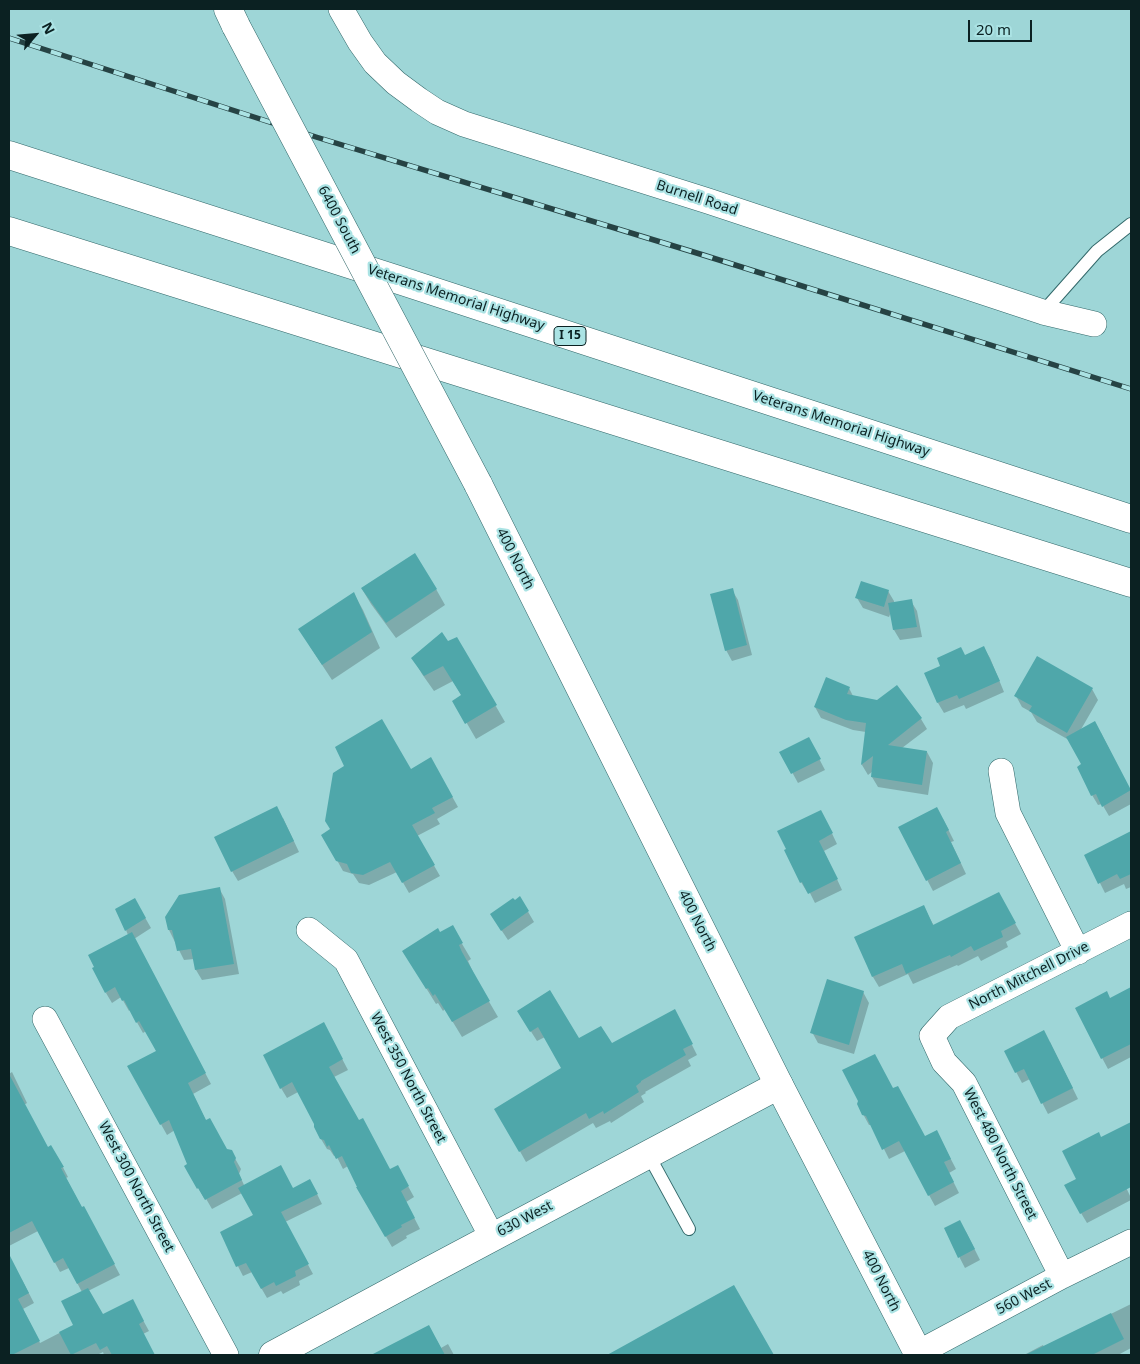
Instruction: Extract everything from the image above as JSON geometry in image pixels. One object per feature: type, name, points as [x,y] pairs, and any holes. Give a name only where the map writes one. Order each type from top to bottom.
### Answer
[{"type":"main road","name":"6400 South","points":[[232,17],[478,484]]},
{"type":"main road","name":"Veterans Memorial Highway","points":[[9,155],[1131,519]]},
{"type":"main road","points":[[9,231],[1131,583]]},
{"type":"main road","name":"400 North","points":[[478,484],[779,1085],[919,1354]]},
{"type":"main road","name":"630 West","points":[[273,1355],[779,1085]]},
{"type":"street","name":"Burnell Road","points":[[341,9],[360,42],[375,62],[396,83],[437,112],[464,124],[708,201],[1043,312],[1094,324]]},
{"type":"street","points":[[1001,771],[1008,813],[1078,952]]},
{"type":"street","name":"North Mitchell Drive","points":[[932,1036],[949,1017],[1131,924]]},
{"type":"street","name":"West 350 North Street","points":[[309,930],[346,960],[492,1237]]},
{"type":"street","name":"West 300 North Street","points":[[45,1019],[226,1355]]},
{"type":"street","name":"West 480 North Street","points":[[932,1036],[944,1062],[964,1083],[1062,1276]]},
{"type":"street","name":"560 West","points":[[919,1354],[1062,1276],[1131,1242]]},
{"type":"lane","points":[[1043,312],[1097,251],[1131,224]]},
{"type":"lane","points":[[648,1154],[689,1229]]},
{"type":"building","points":[[415,553],[437,589],[386,623],[361,588]]},
{"type":"building","points":[[861,581],[889,590],[884,607],[855,598]]},
{"type":"building","points":[[733,588],[747,645],[725,651],[710,594]]},
{"type":"building","points":[[354,592],[372,632],[322,665],[298,629]]},
{"type":"building","points":[[912,599],[917,627],[893,630],[888,603]]},
{"type":"building","points":[[442,632],[448,641],[457,637],[497,705],[465,724],[452,701],[461,695],[443,666],[424,676],[411,658]]},
{"type":"building","points":[[984,646],[1000,681],[959,699],[957,695],[937,703],[924,673],[940,666],[937,658],[961,647],[965,655]]},
{"type":"building","points":[[1037,656],[1093,688],[1067,733],[1029,711],[1032,706],[1014,696]]},
{"type":"building","points":[[826,677],[850,687],[847,694],[877,700],[897,685],[922,718],[888,745],[927,751],[922,785],[871,777],[873,756],[861,765],[866,723],[846,720],[814,707]]},
{"type":"building","points":[[382,719],[411,769],[431,757],[453,797],[432,808],[435,813],[412,825],[435,865],[402,883],[390,862],[363,875],[351,873],[347,864],[336,861],[321,835],[330,829],[325,821],[333,773],[344,766],[335,747]]},
{"type":"building","points":[[1095,721],[1131,790],[1102,807],[1096,794],[1091,796],[1077,767],[1081,764],[1066,737]]},
{"type":"building","points":[[809,737],[821,759],[791,774],[779,752]]},
{"type":"building","points":[[277,806],[294,841],[231,872],[214,837]]},
{"type":"building","points":[[937,807],[949,830],[946,832],[961,863],[926,881],[898,827]]},
{"type":"building","points":[[821,810],[833,833],[819,841],[838,879],[808,894],[802,882],[800,883],[777,831]]},
{"type":"building","points":[[1131,831],[1131,874],[1120,879],[1117,874],[1098,884],[1084,855]]},
{"type":"building","points":[[220,887],[234,964],[195,970],[191,949],[177,951],[172,930],[168,930],[165,917],[179,895]]},
{"type":"building","points":[[999,892],[1016,923],[1001,931],[1003,937],[974,951],[971,946],[951,957],[950,955],[906,974],[902,964],[872,977],[854,937],[924,905],[933,925]]},
{"type":"building","points":[[520,896],[529,911],[501,931],[490,914],[513,898],[515,900]]},
{"type":"building","points":[[135,898],[146,918],[125,931],[115,909]]},
{"type":"building","points":[[453,925],[463,943],[459,945],[462,952],[490,1001],[452,1022],[435,994],[433,996],[428,988],[426,989],[402,951],[438,928],[440,932]]},
{"type":"building","points":[[132,932],[206,1073],[188,1083],[206,1120],[210,1118],[227,1149],[232,1150],[236,1158],[234,1162],[242,1180],[205,1200],[184,1166],[187,1164],[169,1120],[160,1125],[127,1066],[156,1051],[139,1021],[136,1023],[115,987],[105,993],[92,968],[94,967],[88,955]]},
{"type":"building","points":[[827,979],[864,991],[849,1045],[810,1033]]},
{"type":"building","points":[[1131,987],[1131,1044],[1101,1059],[1075,1008],[1107,991],[1110,998]]},
{"type":"building","points":[[550,990],[579,1038],[601,1026],[612,1043],[675,1009],[693,1044],[683,1049],[686,1055],[641,1081],[636,1086],[639,1092],[604,1114],[603,1111],[589,1119],[586,1113],[519,1152],[494,1109],[561,1068],[538,1027],[530,1032],[517,1011]]},
{"type":"building","points":[[324,1022],[343,1059],[329,1067],[359,1120],[363,1118],[390,1169],[398,1165],[409,1186],[401,1191],[415,1218],[401,1225],[402,1227],[385,1237],[356,1187],[342,1156],[336,1159],[329,1145],[327,1147],[324,1140],[320,1139],[292,1082],[280,1089],[263,1055]]},
{"type":"building","points":[[1044,1030],[1073,1088],[1041,1104],[1024,1069],[1015,1073],[1004,1051]]},
{"type":"building","points":[[875,1054],[893,1088],[898,1086],[925,1136],[937,1130],[951,1159],[944,1162],[954,1182],[928,1196],[899,1141],[882,1150],[866,1116],[862,1115],[857,1104],[858,1101],[842,1070]]},
{"type":"building","points":[[9,1074],[48,1147],[51,1145],[64,1167],[61,1168],[115,1264],[77,1284],[63,1258],[54,1263],[32,1221],[9,1233]]},
{"type":"building","points":[[1131,1122],[1131,1187],[1080,1214],[1064,1185],[1076,1179],[1062,1151],[1099,1132],[1101,1137]]},
{"type":"building","points":[[281,1165],[293,1188],[310,1179],[318,1194],[281,1212],[309,1264],[295,1271],[296,1276],[276,1286],[274,1282],[261,1289],[246,1263],[236,1267],[220,1232],[253,1215],[238,1188]]},
{"type":"building","points":[[960,1220],[975,1249],[958,1258],[944,1228]]},
{"type":"building","points":[[9,1254],[29,1293],[18,1299],[40,1341],[12,1355],[9,1355]]},
{"type":"building","points":[[734,1285],[774,1355],[607,1355]]},
{"type":"building","points":[[88,1288],[103,1314],[133,1299],[144,1321],[139,1324],[155,1355],[112,1355],[107,1346],[100,1350],[96,1343],[71,1355],[59,1332],[73,1325],[61,1301]]},
{"type":"building","points":[[1111,1313],[1124,1339],[1092,1355],[1025,1355]]},
{"type":"building","points":[[429,1325],[445,1355],[371,1355]]},
{"type":"railway","points":[[9,38],[316,137],[700,254],[1131,389]]}]
